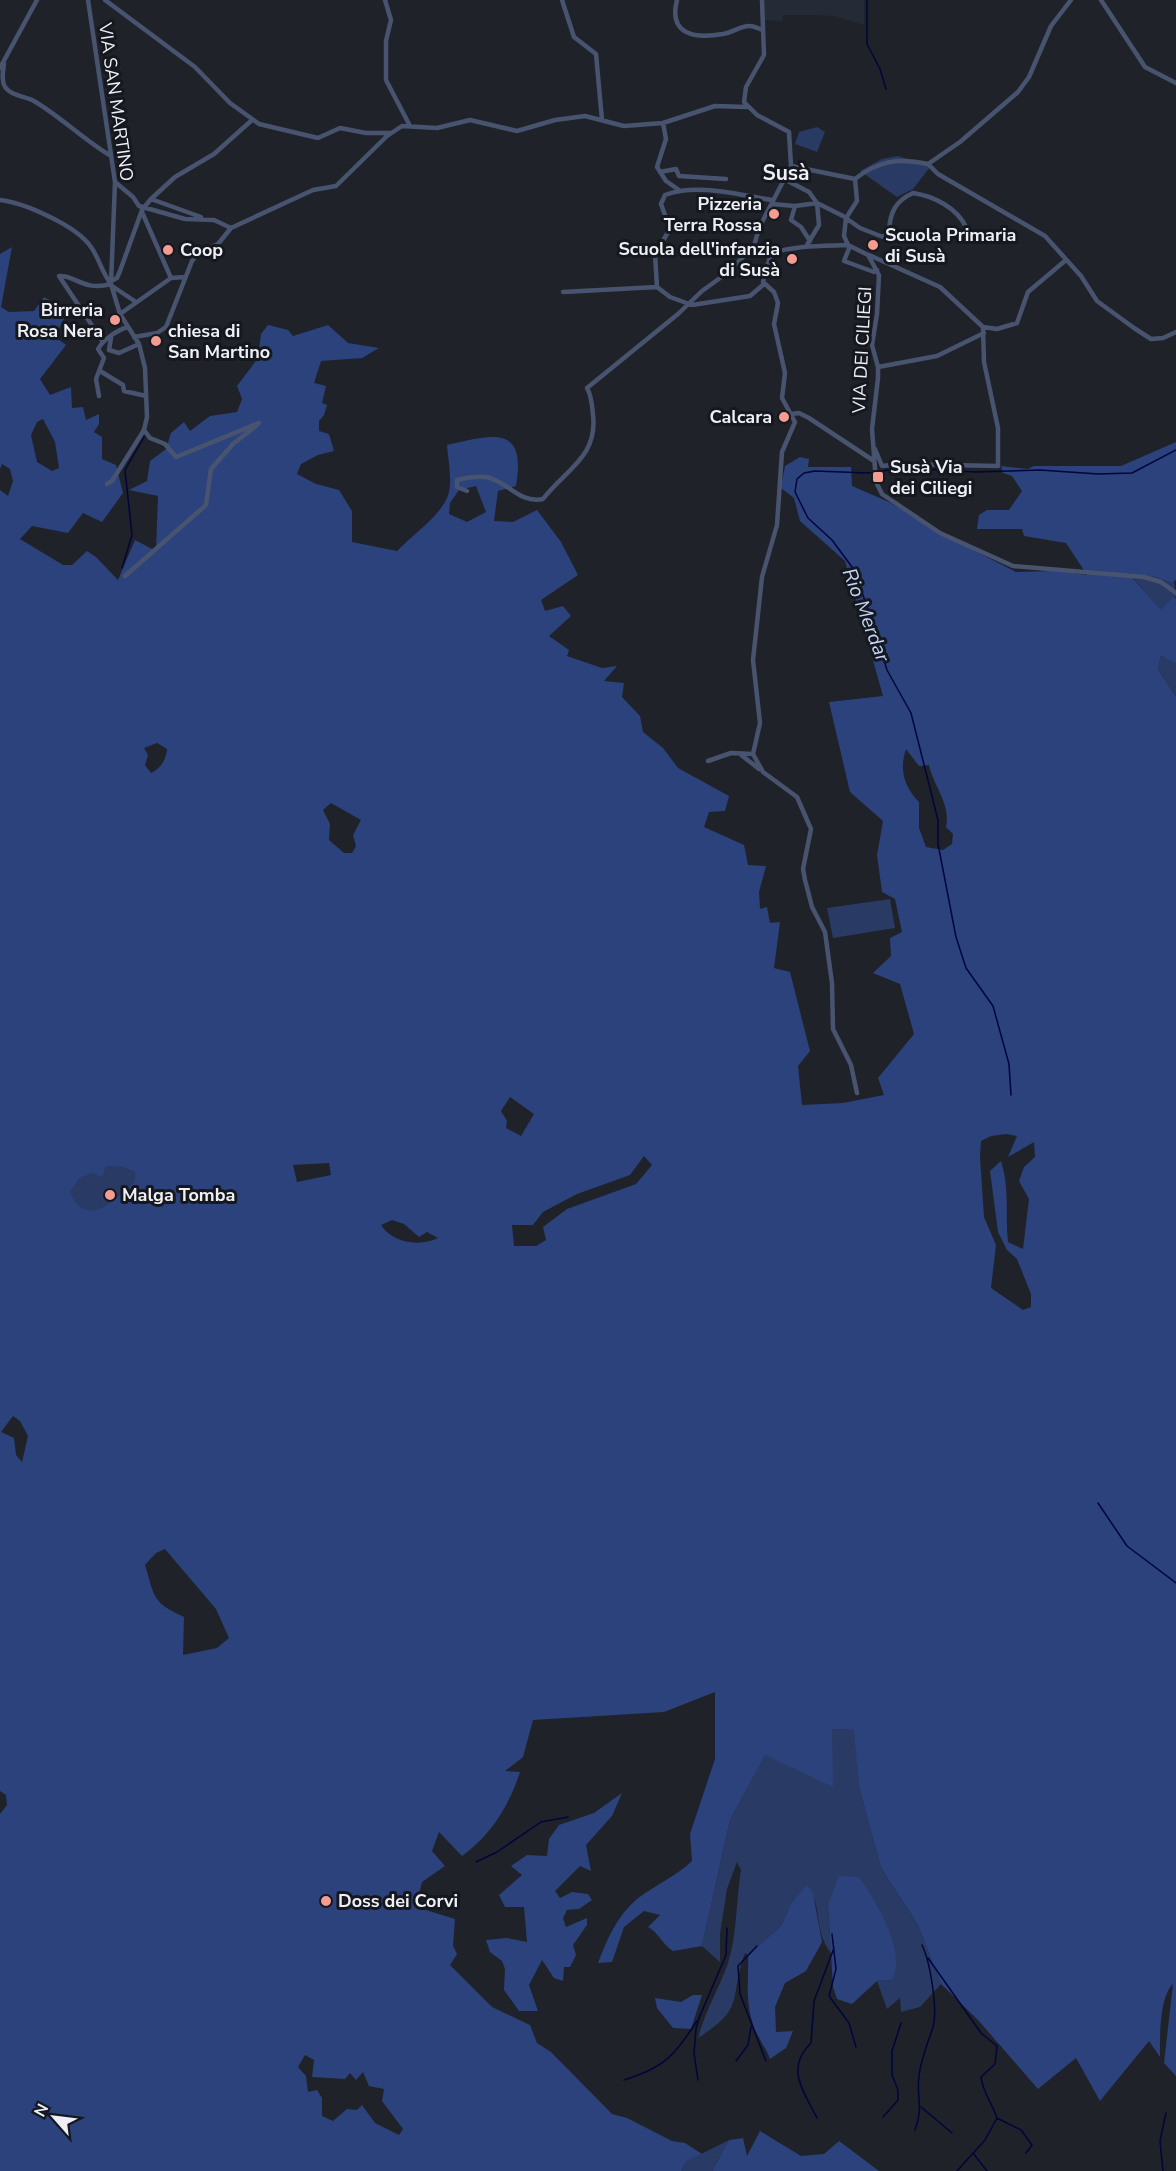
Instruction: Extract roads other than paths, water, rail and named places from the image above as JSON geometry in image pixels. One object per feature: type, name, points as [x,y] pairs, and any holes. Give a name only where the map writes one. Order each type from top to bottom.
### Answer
[{"type":"street","points":[[37,0],[2,66],[1,78],[4,86],[11,92],[36,102],[80,136],[111,156]]},
{"type":"street","name":"VIA SAN MARTINO","points":[[88,0],[115,182],[111,284],[120,314],[139,344]]},
{"type":"street","points":[[105,0],[195,67],[230,103],[252,120],[318,138],[340,128],[366,133],[391,133]]},
{"type":"street","points":[[385,0],[391,20],[386,41],[386,80],[410,126]]},
{"type":"street","points":[[562,0],[574,37],[596,54],[602,120]]},
{"type":"street","points":[[677,0],[674,12],[681,31],[691,34],[723,34],[749,25],[763,30]]},
{"type":"street","points":[[747,107],[744,102],[746,87],[764,55],[762,0]]},
{"type":"street","points":[[928,164],[960,142],[1018,92],[1029,77],[1051,27],[1071,0]]},
{"type":"street","points":[[1101,0],[1145,67],[1176,83]]},
{"type":"street","points":[[134,337],[157,333],[166,327],[185,277],[200,251],[218,244],[231,228],[313,190],[336,186],[391,133],[402,126],[437,128],[470,120],[517,131],[570,116],[585,116],[624,126],[663,123],[715,106],[747,107],[789,132],[791,166],[759,228],[754,246],[727,273],[587,388],[592,396],[595,432],[591,445],[580,460],[556,482],[543,499],[526,500],[501,483],[485,477],[457,480],[457,487],[467,491]]},
{"type":"street","points":[[104,342],[59,276],[65,276],[90,287],[111,284],[117,278],[130,250],[143,209],[151,199],[175,177],[214,154],[252,120]]},
{"type":"street","points":[[663,123],[666,139],[657,159],[660,172],[679,190]]},
{"type":"street","points":[[791,166],[855,179],[867,170],[892,159],[928,164],[938,174],[1045,236],[1081,276],[1097,302],[1142,334],[1157,340],[1176,332]]},
{"type":"street","points":[[660,172],[676,169],[679,176],[726,179]]},
{"type":"street","points":[[784,179],[809,192],[817,203],[860,228],[886,236],[895,205],[913,193],[939,202],[960,214],[966,227]]},
{"type":"street","points":[[754,246],[771,253],[808,243],[822,248],[849,245],[844,236],[846,218],[856,201],[855,179]]},
{"type":"street","points":[[115,182],[133,196],[143,209],[185,219],[206,219]]},
{"type":"street","points":[[657,287],[655,254],[670,229],[661,201],[665,195],[679,190],[701,190],[795,206],[817,203]]},
{"type":"street","points":[[151,199],[220,222],[231,228]]},
{"type":"street","points":[[0,200],[36,211],[80,234],[91,247],[111,284],[136,302]]},
{"type":"street","points":[[808,243],[819,225],[817,203]]},
{"type":"street","points":[[795,206],[791,220],[801,227],[808,243]]},
{"type":"street","points":[[143,209],[171,278]]},
{"type":"street","name":"VIA DEI CILIEGI","points":[[878,270],[873,272],[844,261],[849,245],[868,255],[878,270],[878,302],[872,345],[878,367],[872,418],[878,487],[890,500],[940,533],[1013,566],[1144,577],[1161,582],[1176,593]]},
{"type":"street","points":[[563,292],[657,287],[670,297],[688,304],[750,296],[764,284],[771,253]]},
{"type":"street","points":[[868,255],[940,287],[983,327],[997,329],[1017,323],[1028,292],[1066,260]]},
{"type":"street","points":[[120,314],[171,278],[185,277]]},
{"type":"street","points":[[763,772],[753,753],[760,723],[753,660],[762,578],[777,525],[782,452],[795,426],[782,398],[785,373],[775,335],[778,303],[774,292],[764,284]]},
{"type":"street","points":[[99,396],[96,379],[104,358],[98,349],[121,329],[128,327]]},
{"type":"street","points":[[864,456],[873,447],[882,466],[900,464],[998,465],[998,428],[984,362],[983,327]]},
{"type":"street","points":[[878,367],[937,356],[984,333]]},
{"type":"street","points":[[107,484],[112,481],[144,429],[147,417],[145,368],[139,344],[119,353],[109,350],[112,336]]},
{"type":"street","points":[[100,371],[123,386],[124,391],[146,396]]},
{"type":"street","points":[[791,414],[799,413],[809,418],[874,461]]},
{"type":"street","points":[[124,576],[206,505],[211,469],[233,444],[259,423],[176,457],[165,444],[150,438],[144,429]]},
{"type":"street","points":[[708,761],[731,753],[753,753]]},
{"type":"street","points":[[740,754],[796,797],[811,829],[803,869],[812,907],[825,932],[832,983],[833,1029],[851,1065],[857,1093]]},
{"type":"waterway","points":[[867,0],[867,44],[880,69],[886,89]]},
{"type":"waterway","points":[[122,568],[132,535],[125,470],[144,437]]},
{"type":"waterway","name":"Rio Merdar","points":[[1011,1095],[1009,1064],[993,1006],[966,968],[956,937],[938,844],[938,820],[911,713],[887,670],[869,611],[852,567],[832,540],[808,518],[795,492],[797,479],[804,473],[815,471],[868,473],[903,468],[975,472],[1040,470],[1098,474],[1132,473],[1176,450]]},
{"type":"waterway","points":[[1098,1503],[1127,1546],[1176,1583]]},
{"type":"waterway","points":[[476,1862],[497,1852],[541,1822],[568,1817]]},
{"type":"waterway","points":[[698,2080],[694,2053],[696,2029],[726,1955],[727,1928]]},
{"type":"waterway","points":[[832,1934],[836,1969],[829,1996],[849,2023],[856,2047]]},
{"type":"waterway","points":[[915,2130],[919,2115],[920,2069],[933,2027],[935,2009],[928,1962],[922,1945]]},
{"type":"waterway","points":[[757,1946],[738,1966],[740,1994],[766,2061]]},
{"type":"waterway","points":[[817,2118],[802,2089],[798,2070],[803,2052],[811,2043],[814,2001],[834,1948]]},
{"type":"waterway","points":[[928,1958],[981,2033],[997,2046],[995,2064],[981,2077],[997,2118],[985,2140],[957,2171]]},
{"type":"waterway","points":[[624,2080],[649,2070],[667,2059],[697,2021]]},
{"type":"waterway","points":[[883,2117],[898,2100],[898,2090],[892,2075],[892,2051],[901,2023]]},
{"type":"waterway","points":[[736,2061],[748,2045],[751,2027]]},
{"type":"waterway","points":[[921,2107],[952,2133]]},
{"type":"waterway","points":[[1163,2171],[1160,2141],[1166,2113]]},
{"type":"waterway","points":[[997,2118],[1021,2130],[1032,2145],[1026,2153]]},
{"type":"waterway","points":[[973,2153],[987,2171]]},
{"type":"place","name":"Pizzeria Terra Rossa","points":[[774,214]]},
{"type":"place","name":"Scuola Primaria di Susà","points":[[873,245]]},
{"type":"place","name":"Coop","points":[[168,250]]},
{"type":"place","name":"Scuola dell'infanzia di Susà","points":[[792,259]]},
{"type":"place","name":"Birreria Rosa Nera","points":[[115,320]]},
{"type":"place","name":"chiesa di San Martino","points":[[156,341]]},
{"type":"place","name":"Calcara","points":[[784,417]]},
{"type":"place","name":"Susà Via dei Ciliegi","points":[[878,477]]},
{"type":"place","name":"Malga Tomba","points":[[110,1195]]},
{"type":"place","name":"Doss dei Corvi","points":[[326,1901]]},
{"type":"district","name":"Susà","points":[[786,173]]}]
